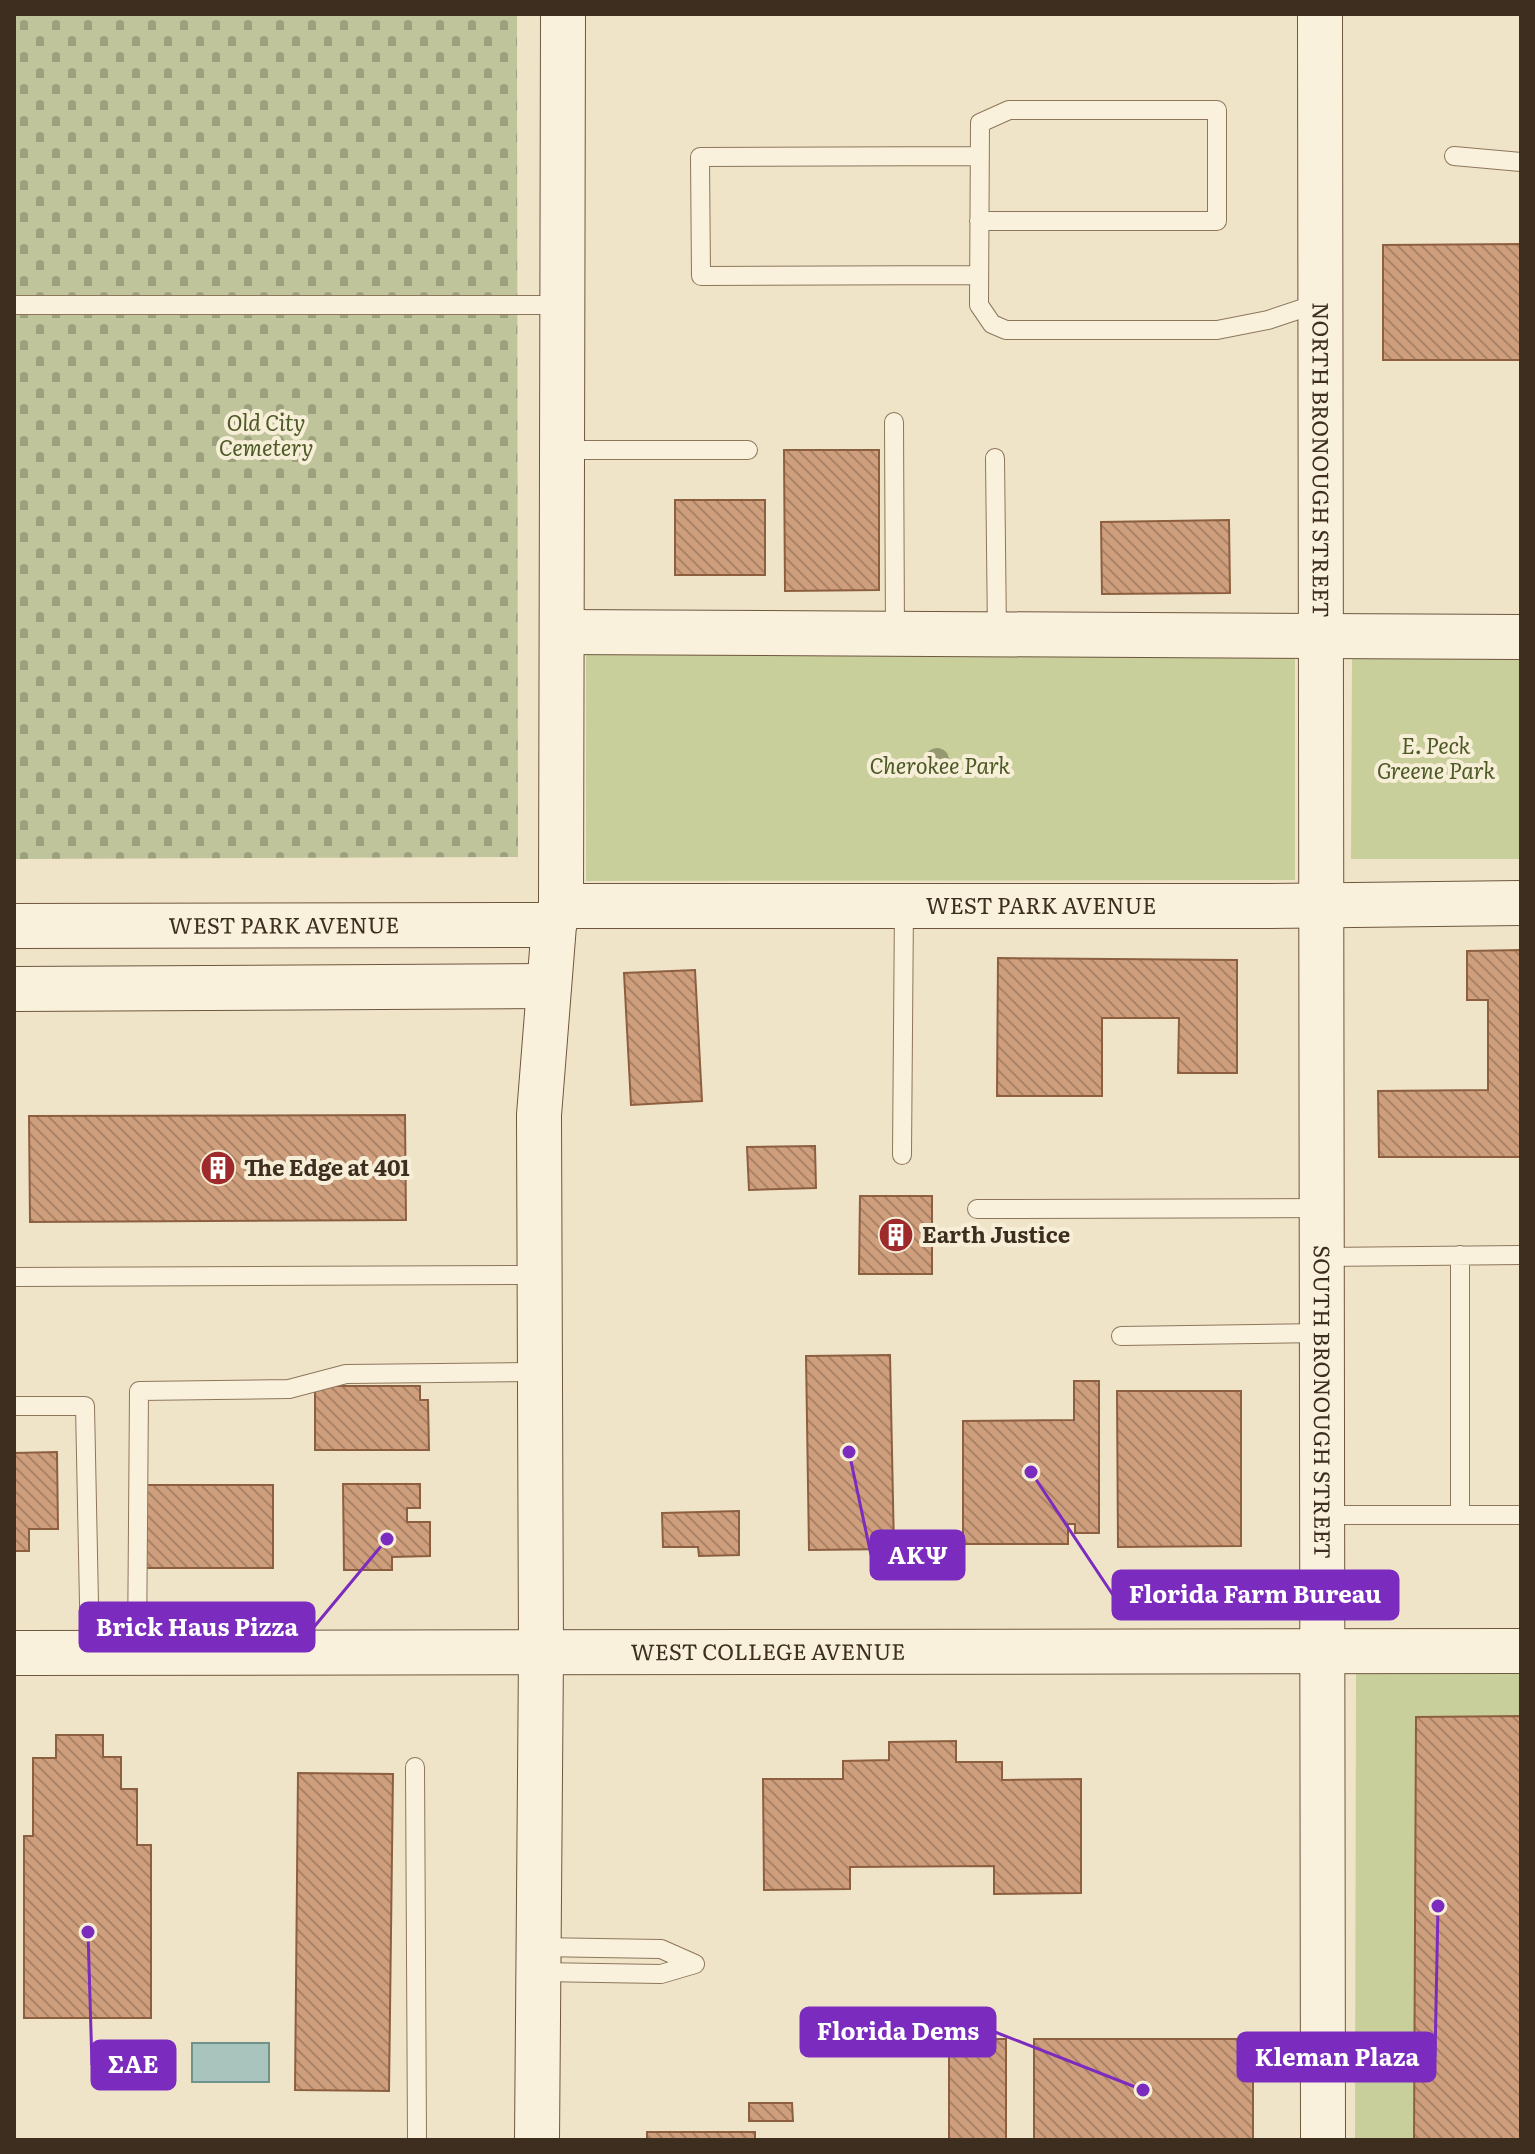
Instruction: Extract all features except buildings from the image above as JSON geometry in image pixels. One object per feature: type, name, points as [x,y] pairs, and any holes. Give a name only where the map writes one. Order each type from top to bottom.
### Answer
[{"type":"street","points":[[537,2140],[541,1654],[539,1115],[558,916],[562,632],[563,14]]},
{"type":"street","name":"NORTH BRONOUGH STREET","points":[[1320,14],[1321,905]]},
{"type":"street","points":[[562,632],[1521,637]]},
{"type":"street","name":"WEST PARK AVENUE","points":[[14,926],[240,926],[904,905],[1521,903]]},
{"type":"street","name":"SOUTH BRONOUGH STREET","points":[[1321,905],[1323,2140]]},
{"type":"street","points":[[240,926],[240,989]]},
{"type":"street","points":[[14,989],[549,986]]},
{"type":"street","name":"WEST COLLEGE AVENUE","points":[[14,1653],[1521,1651]]},
{"type":"lane","points":[[979,221],[1217,221],[1217,110],[1009,110],[980,123],[979,221],[979,305],[992,324],[1006,330],[1217,330],[1268,320],[1321,303]]},
{"type":"lane","points":[[979,275],[701,276],[700,157],[980,156]]},
{"type":"lane","points":[[1454,156],[1521,162]]},
{"type":"lane","points":[[14,305],[562,305]]},
{"type":"lane","points":[[894,422],[895,634]]},
{"type":"lane","points":[[562,450],[748,450]]},
{"type":"lane","points":[[995,458],[997,634]]},
{"type":"lane","points":[[902,1155],[904,905]]},
{"type":"lane","points":[[977,1209],[1322,1208]]},
{"type":"lane","points":[[1460,1255],[1460,1515]]},
{"type":"lane","points":[[1322,1257],[1521,1255]]},
{"type":"lane","points":[[14,1277],[540,1275]]},
{"type":"lane","points":[[1121,1336],[1322,1333]]},
{"type":"lane","points":[[137,1653],[139,1391],[289,1389],[346,1374],[540,1372]]},
{"type":"lane","points":[[14,1406],[85,1406],[90,1653]]},
{"type":"lane","points":[[1322,1515],[1521,1515]]},
{"type":"lane","points":[[415,1767],[417,2140]]},
{"type":"lane","points":[[661,1949],[695,1964],[661,1974],[537,1959],[661,1949]]},
{"type":"green space","name":"Old City Cemetery","points":[[14,14],[517,14],[518,857],[14,859]]},
{"type":"green space","name":"Cherokee Park","points":[[1295,650],[1295,880],[586,881],[586,651]]},
{"type":"green space","name":"E. Peck Greene Park","points":[[1352,658],[1521,658],[1521,859],[1351,859]]},
{"type":"green space","points":[[1521,1662],[1521,2140],[1355,2140],[1356,1672]]},
{"type":"water","points":[[192,2043],[269,2043],[269,2082],[192,2082]]},
{"type":"place","name":"The Edge at 401","points":[[218,1168]]},
{"type":"place","name":"Earth Justice","points":[[896,1235]]},
{"type":"place","name":"AKΨ","points":[[849,1452]]},
{"type":"place","name":"Florida Farm Bureau","points":[[1031,1472]]},
{"type":"place","name":"Brick Haus Pizza","points":[[387,1539]]},
{"type":"place","name":"Kleman Plaza","points":[[1438,1906]]},
{"type":"place","name":"ΣΑΕ","points":[[88,1932]]},
{"type":"place","name":"Florida Dems","points":[[1143,2090]]}]
